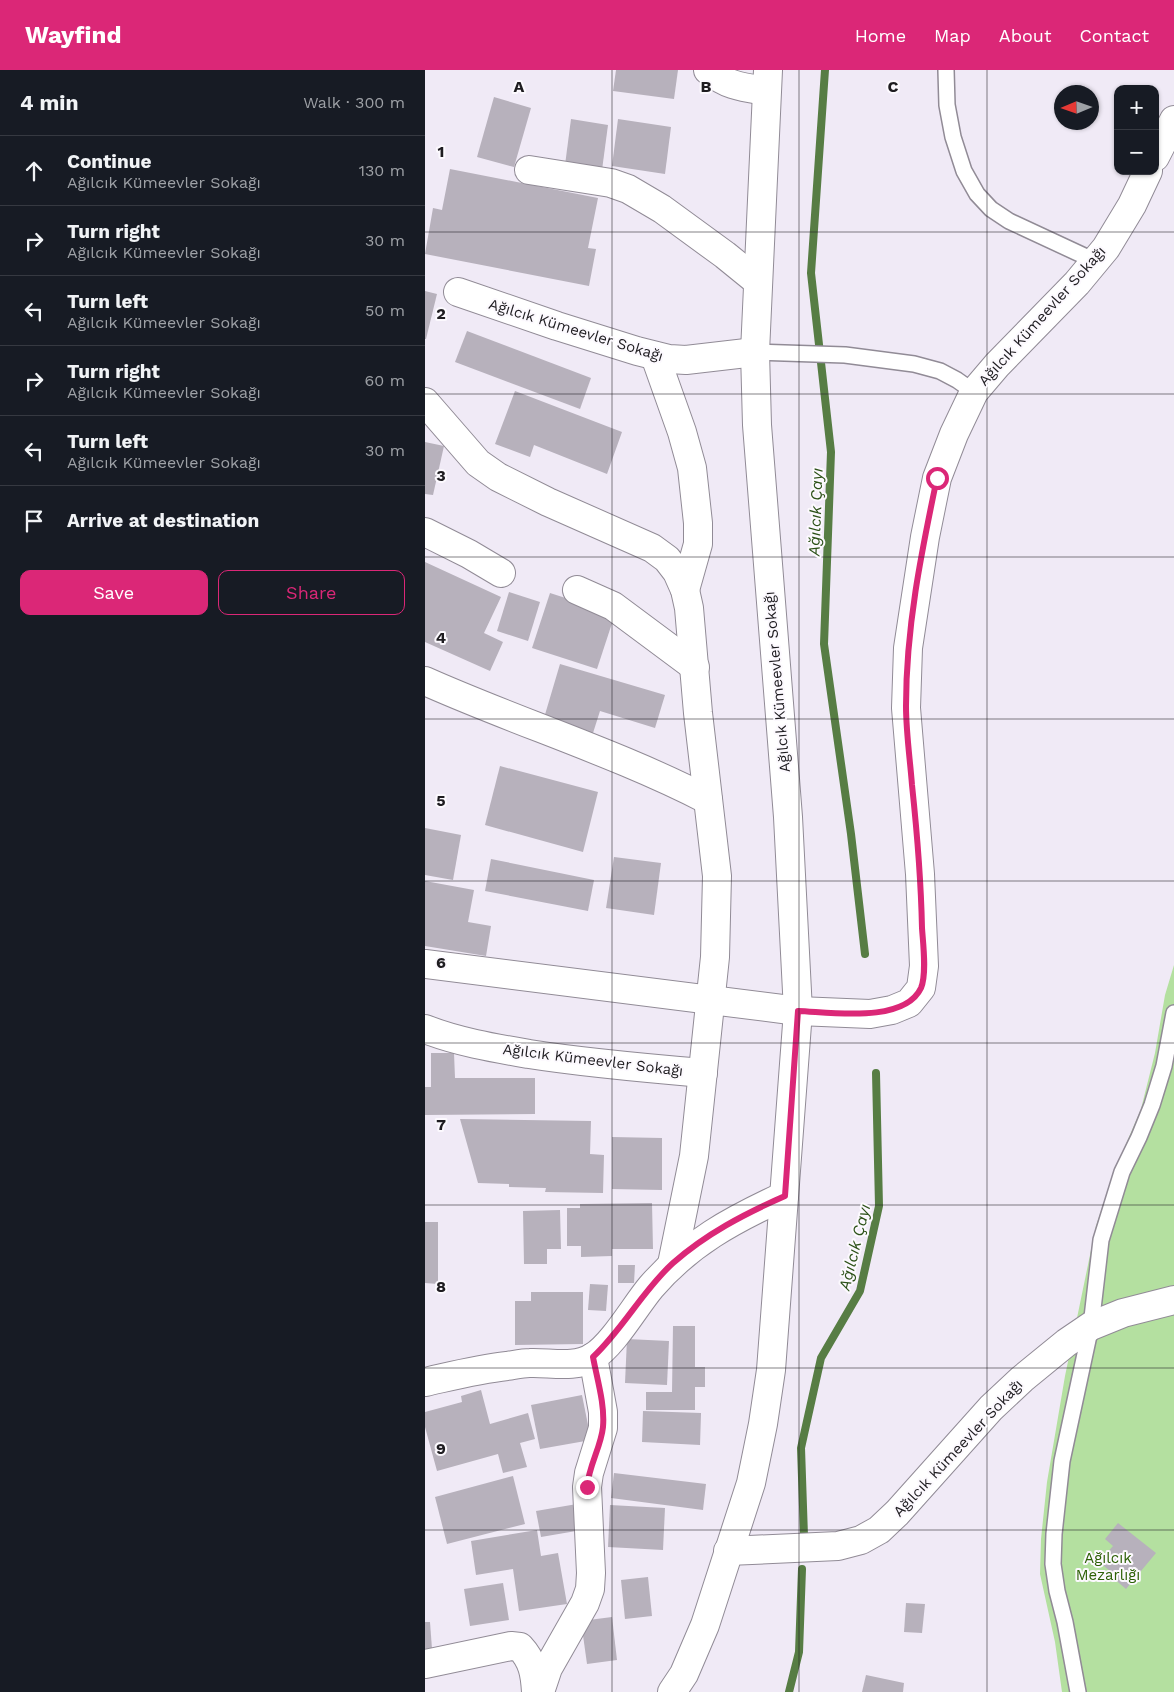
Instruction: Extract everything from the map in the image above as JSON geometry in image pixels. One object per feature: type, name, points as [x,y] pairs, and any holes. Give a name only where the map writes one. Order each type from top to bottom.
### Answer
[{"type":"street","points":[[707,70],[722,81],[735,85],[767,80]]},
{"type":"street","name":"Ağılcık Kümeevler Sokağı","points":[[672,1692],[684,1674],[705,1625],[751,1483],[763,1424],[771,1370],[798,1011],[788,817],[757,434],[755,352],[757,281],[767,80]]},
{"type":"street","points":[[1159,149],[1174,120]]},
{"type":"street","points":[[529,170],[611,183],[628,189],[663,209],[757,281]]},
{"type":"street","name":"Ağılcık Kümeevler Sokağı","points":[[425,964],[798,1011],[870,1014],[892,1010],[909,1002],[921,988],[924,966],[920,874],[906,708],[908,648],[925,537],[937,478],[954,434],[974,392],[997,365],[1077,283],[1106,248],[1132,205],[1146,175]]},
{"type":"street","name":"Ağılcık Kümeevler Sokağı","points":[[458,292],[566,329],[669,359],[686,360],[755,352]]},
{"type":"street","points":[[655,356],[683,432],[692,468],[698,523],[698,544],[685,590]]},
{"type":"street","name":"Ağılcık Kümeevler Sokağı","points":[[425,402],[478,463],[498,477],[548,502],[652,548],[667,559],[677,572],[685,590],[689,608],[717,876],[716,933],[711,1001],[694,1156],[672,1264]]},
{"type":"street","points":[[425,532],[469,554],[501,573]]},
{"type":"street","points":[[577,590],[613,606],[695,667]]},
{"type":"street","points":[[425,681],[521,721],[628,762],[674,782],[708,800]]},
{"type":"street","name":"Ağılcık Kümeevler Sokağı","points":[[425,1030],[491,1048],[552,1058],[703,1073]]},
{"type":"street","name":"Ağılcık Kümeevler Sokağı","points":[[593,1357],[605,1346],[672,1264],[721,1227],[738,1217],[785,1196]]},
{"type":"street","name":"Ağılcık Kümeevler Sokağı","points":[[728,1551],[838,1546],[861,1540],[879,1530],[897,1514],[991,1408],[1050,1355],[1091,1326],[1123,1313],[1174,1300]]},
{"type":"street","points":[[425,1382],[504,1366],[529,1363],[581,1363],[593,1357],[603,1412],[603,1428],[589,1472],[587,1487],[590,1589],[585,1603],[548,1668],[538,1692]]},
{"type":"street","points":[[425,1664],[511,1646],[520,1647],[527,1655],[534,1669],[538,1692]]},
{"type":"lane","points":[[946,70],[947,105],[953,137],[964,171],[977,194],[991,209],[1009,221],[1095,261]]},
{"type":"lane","points":[[755,352],[845,355],[914,364],[940,371],[974,392]]},
{"type":"lane","points":[[1078,1692],[1053,1564],[1053,1534],[1062,1461],[1091,1326],[1101,1240],[1122,1172],[1152,1105],[1164,1066],[1174,1013]]},
{"type":"green space","name":"Ağılcık Mezarlığı","points":[[1174,965],[1174,1692],[1062,1692],[1055,1642],[1040,1574],[1041,1539],[1047,1482],[1065,1376],[1096,1226],[1114,1172],[1141,1109],[1155,1053],[1165,995]]},
{"type":"building","points":[[616,70],[678,70],[674,99],[613,91]]},
{"type":"building","points":[[494,97],[531,108],[514,167],[477,157]]},
{"type":"building","points":[[571,119],[608,125],[602,170],[565,165]]},
{"type":"building","points":[[618,119],[671,127],[665,174],[612,166]]},
{"type":"building","points":[[450,169],[598,198],[588,248],[596,249],[589,286],[425,254],[433,208],[442,210]]},
{"type":"building","points":[[425,291],[437,294],[426,339],[425,339]]},
{"type":"building","points":[[467,331],[591,378],[580,409],[455,362]]},
{"type":"building","points":[[515,391],[622,432],[607,474],[534,445],[530,457],[495,444]]},
{"type":"building","points":[[425,442],[444,446],[433,495],[425,494]]},
{"type":"building","points":[[425,562],[501,597],[484,633],[503,642],[490,671],[425,642]]},
{"type":"building","points":[[509,592],[540,602],[528,641],[497,631]]},
{"type":"building","points":[[550,593],[615,614],[597,669],[532,648]]},
{"type":"building","points":[[560,664],[665,695],[655,728],[600,711],[593,733],[544,718]]},
{"type":"building","points":[[500,766],[598,792],[583,852],[485,825]]},
{"type":"building","points":[[425,828],[461,835],[453,880],[425,875]]},
{"type":"building","points":[[614,857],[661,863],[654,915],[606,908]]},
{"type":"building","points":[[491,859],[594,880],[588,911],[485,891]]},
{"type":"building","points":[[425,881],[474,890],[468,922],[491,926],[486,956],[425,946]]},
{"type":"building","points":[[431,1053],[454,1053],[455,1078],[535,1078],[535,1114],[425,1115],[425,1087],[431,1087]]},
{"type":"building","points":[[460,1119],[591,1121],[590,1154],[604,1155],[603,1193],[545,1192],[546,1188],[509,1187],[509,1184],[478,1183]]},
{"type":"building","points":[[612,1137],[662,1138],[662,1190],[612,1189]]},
{"type":"building","points":[[652,1203],[653,1249],[612,1249],[612,1256],[581,1257],[581,1246],[567,1246],[567,1208],[580,1208],[580,1204]]},
{"type":"building","points":[[560,1210],[561,1249],[547,1249],[547,1264],[524,1264],[523,1211]]},
{"type":"building","points":[[425,1222],[438,1222],[438,1284],[425,1283]]},
{"type":"building","points":[[618,1265],[635,1265],[634,1283],[618,1283]]},
{"type":"building","points":[[590,1284],[608,1285],[606,1311],[588,1310]]},
{"type":"building","points":[[531,1292],[583,1292],[583,1344],[515,1345],[515,1301],[531,1301]]},
{"type":"building","points":[[673,1326],[695,1326],[695,1367],[705,1367],[705,1387],[695,1387],[695,1410],[646,1410],[646,1392],[672,1392]]},
{"type":"building","points":[[627,1339],[669,1341],[667,1385],[625,1383]]},
{"type":"building","points":[[481,1390],[490,1424],[528,1413],[535,1439],[520,1443],[527,1467],[503,1473],[498,1454],[437,1471],[425,1427],[425,1412],[462,1402],[461,1396]]},
{"type":"building","points":[[582,1395],[591,1440],[540,1449],[531,1405]]},
{"type":"building","points":[[643,1411],[701,1413],[700,1445],[642,1442]]},
{"type":"building","points":[[614,1473],[706,1484],[703,1510],[611,1498]]},
{"type":"building","points":[[513,1476],[525,1524],[447,1544],[435,1497]]},
{"type":"building","points":[[577,1504],[582,1530],[541,1537],[536,1511]]},
{"type":"building","points":[[610,1505],[665,1508],[663,1550],[608,1547]]},
{"type":"building","points":[[1118,1523],[1156,1553],[1126,1589],[1112,1577],[1115,1575],[1099,1562],[1113,1546],[1105,1539]]},
{"type":"building","points":[[537,1530],[541,1556],[558,1553],[567,1604],[519,1611],[513,1569],[476,1575],[471,1541]]},
{"type":"building","points":[[648,1577],[652,1616],[625,1619],[621,1580]]},
{"type":"building","points":[[503,1583],[509,1620],[470,1626],[464,1589]]},
{"type":"building","points":[[906,1603],[925,1604],[922,1633],[904,1632]]},
{"type":"building","points":[[612,1617],[617,1660],[587,1664],[581,1621]]},
{"type":"building","points":[[425,1622],[430,1622],[432,1649],[425,1650]]},
{"type":"building","points":[[866,1675],[904,1683],[903,1692],[862,1692]]},
{"type":"waterway","name":"Ağılcık Çayı","points":[[825,70],[811,273],[831,452],[824,644],[851,834],[865,954]]},
{"type":"waterway","name":"Ağılcık Çayı","points":[[804,1536],[801,1448],[821,1358],[860,1291],[879,1206],[876,1073]]},
{"type":"waterway","name":"Ağılcık Çayı","points":[[789,1692],[799,1652],[802,1569]]},
{"type":"route","points":[[587,1487],[589,1472],[603,1428],[603,1412],[593,1357],[605,1346],[672,1264],[713,1232],[738,1217],[785,1196],[798,1011],[870,1014],[892,1010],[909,1002],[921,988],[924,966],[920,874],[906,708],[908,648],[915,593],[937,478]]}]
